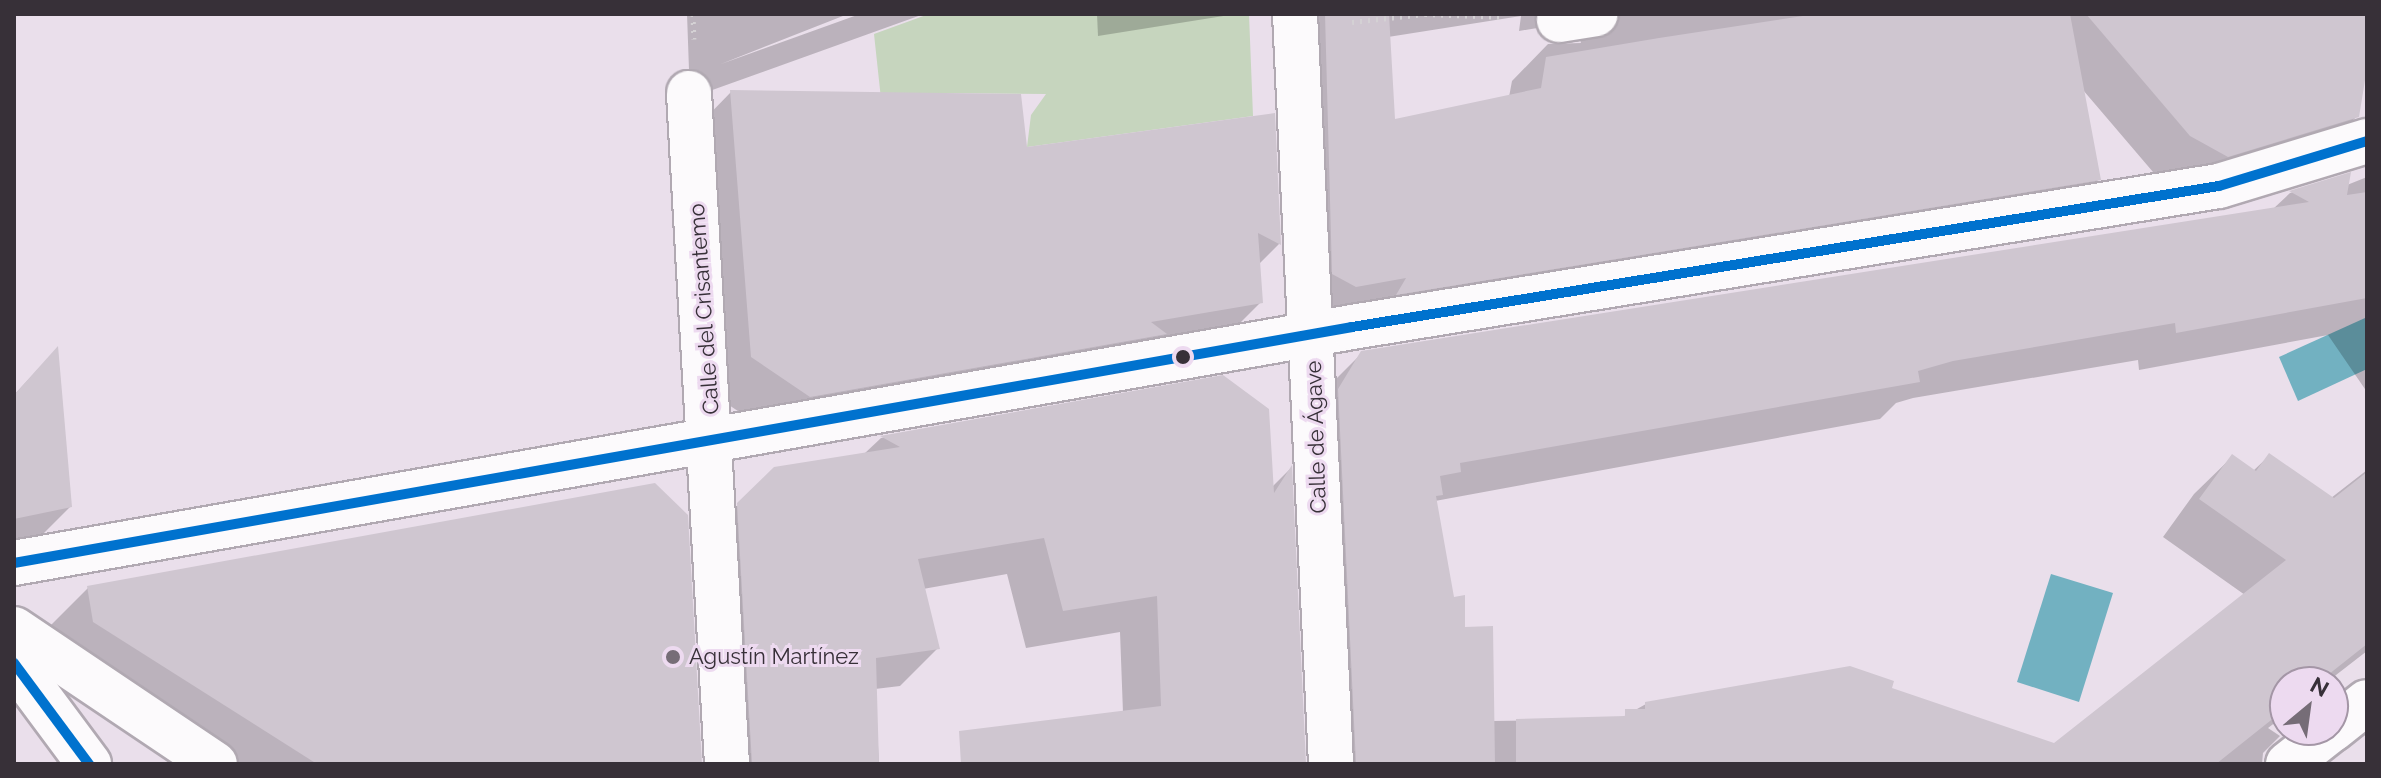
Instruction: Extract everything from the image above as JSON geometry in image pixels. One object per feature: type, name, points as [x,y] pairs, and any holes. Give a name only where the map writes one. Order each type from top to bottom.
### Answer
[{"type":"street","name":"Calle de Ágave","points":[[1295,14],[1331,764]]},
{"type":"street","name":"Calle del Crisantemo","points":[[689,93],[712,441],[727,764]]},
{"type":"street","points":[[14,563],[1312,334],[2219,186],[2367,141]]},
{"type":"street","points":[[14,629],[215,764]]},
{"type":"street","points":[[14,663],[89,764]]},
{"type":"street","points":[[2349,716],[2367,702]]},
{"type":"street","points":[[2288,764],[2311,746]]},
{"type":"path","points":[[1349,23],[1425,14],[1514,17]]},
{"type":"green space","points":[[929,14],[1249,14],[1253,116],[1027,147],[1031,115],[1046,94],[939,93],[881,99],[874,34]]},
{"type":"water","points":[[2365,318],[2367,369],[2298,401],[2279,357]]},
{"type":"water","points":[[2051,574],[2113,593],[2079,702],[2017,682]]},
{"type":"building","points":[[1325,14],[1389,14],[1395,119],[1541,88],[1546,57],[1659,38],[1816,14],[2070,14],[2101,180],[1396,295],[1406,278],[1356,287],[1332,274]]},
{"type":"building","points":[[2086,14],[2367,14],[2367,68],[2359,117],[2228,157],[2190,136]]},
{"type":"building","points":[[730,90],[1021,94],[1027,147],[1275,113],[1281,245],[1258,233],[1263,303],[1151,322],[1167,334],[810,397],[751,357]]},
{"type":"building","points":[[2351,172],[2347,195],[2367,192],[2367,298],[2176,333],[2175,323],[1953,361],[1918,371],[1920,382],[1460,463],[1461,472],[1440,476],[1443,495],[1436,496],[1454,597],[1465,595],[1465,627],[1493,626],[1495,764],[1356,764],[1338,389],[1361,351],[2309,202],[2289,191]]},
{"type":"building","points":[[58,346],[72,507],[14,519],[14,395]]},
{"type":"building","points":[[1223,375],[1269,409],[1274,493],[1292,465],[1306,764],[961,764],[959,731],[1161,706],[1157,596],[1063,611],[1044,538],[918,559],[940,649],[876,658],[879,764],[752,764],[737,503],[774,467],[900,447],[880,436]]},
{"type":"building","points":[[2269,453],[2334,498],[2367,472],[2367,644],[2339,666],[2269,666],[2269,722],[2216,764],[1516,764],[1516,719],[1625,716],[1625,709],[1645,709],[1645,702],[1850,666],[1894,681],[1892,688],[2054,743],[2286,560],[2199,499],[2232,454],[2256,471]]},
{"type":"building","points":[[655,483],[688,515],[702,764],[317,764],[93,622],[87,586]]},
{"type":"transit line","points":[[14,563],[1352,327],[2219,186],[2367,141]]},
{"type":"transit line","points":[[14,663],[89,764]]},
{"type":"place","name":"Agustín Martínez","points":[[673,657]]}]
